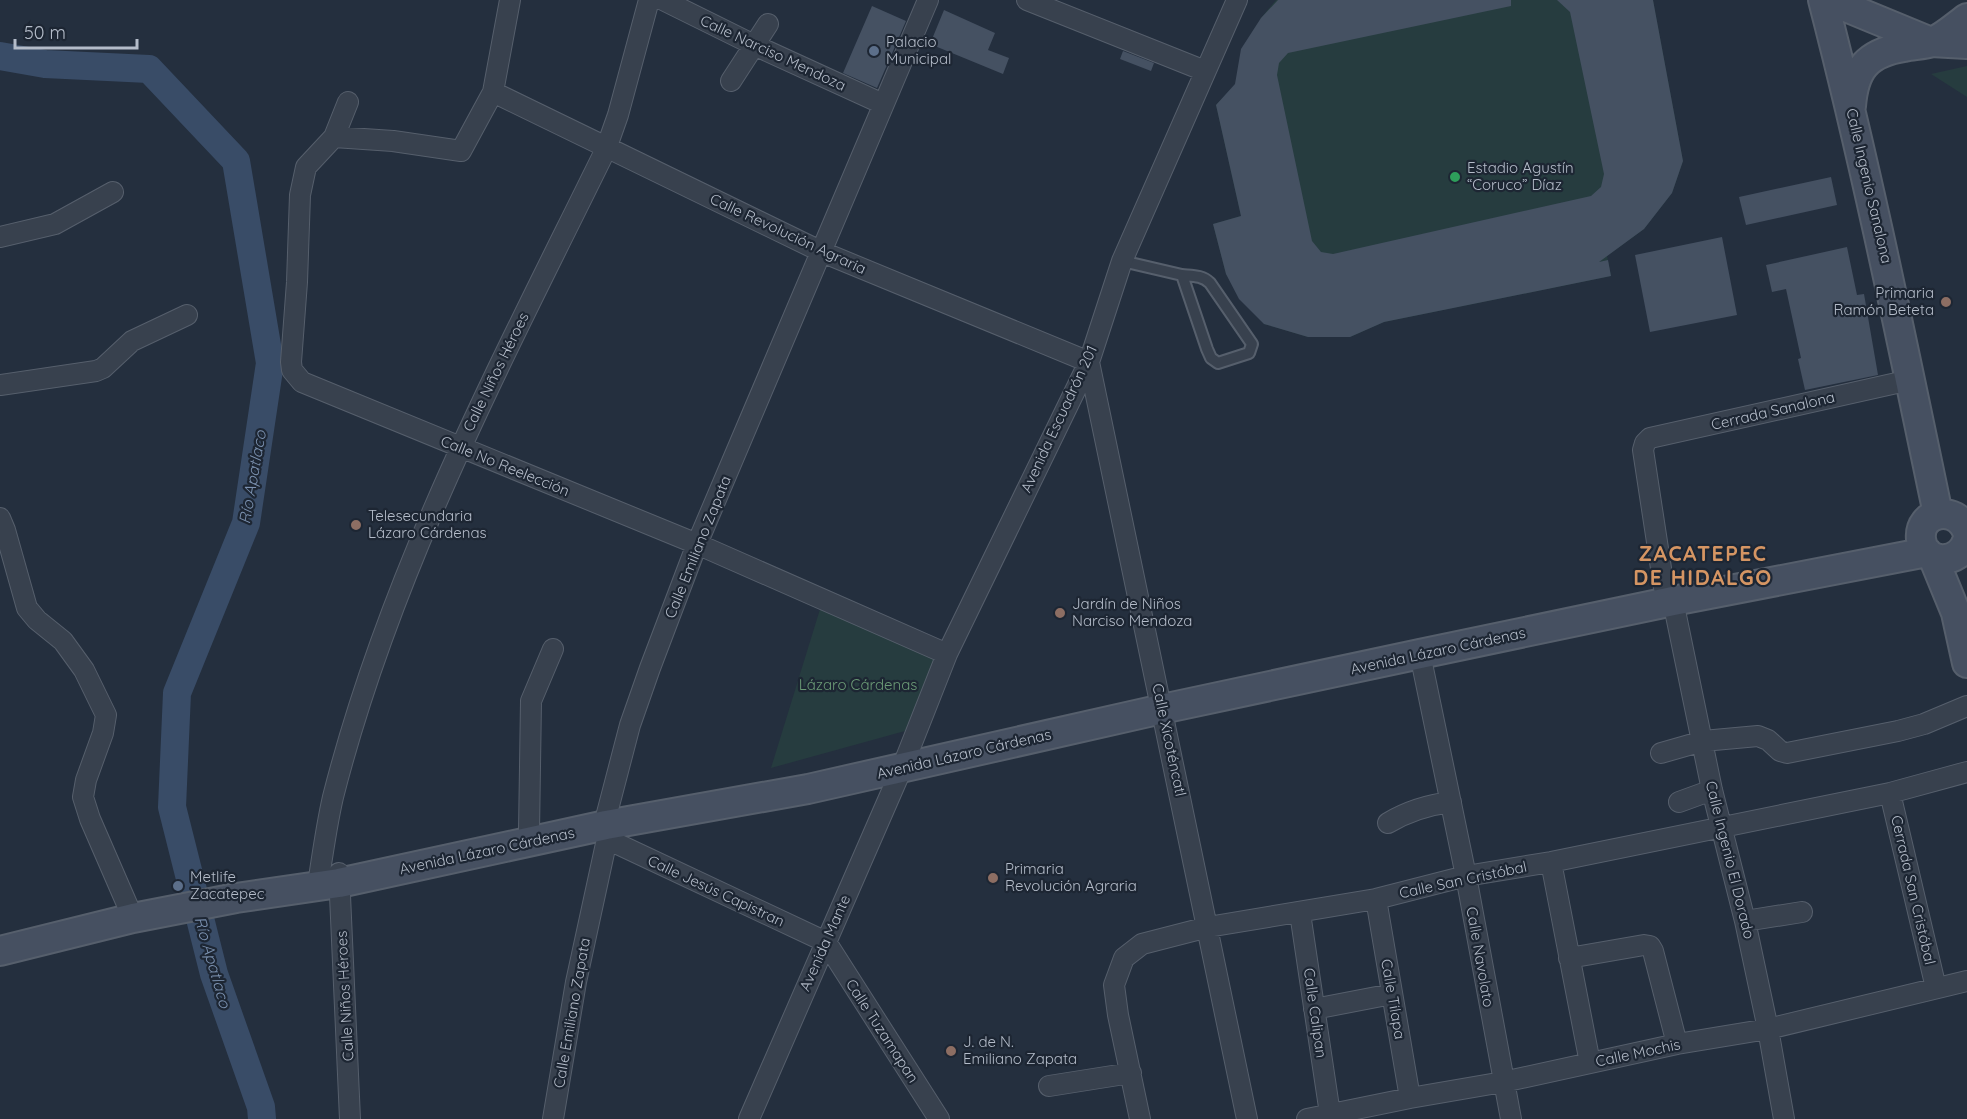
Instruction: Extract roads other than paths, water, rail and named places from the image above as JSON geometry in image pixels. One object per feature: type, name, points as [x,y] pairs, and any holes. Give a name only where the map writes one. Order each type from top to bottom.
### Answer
[{"type":"main road","name":"Calle Ingenio Sanalona","points":[[1823,0],[1851,108],[1910,380],[1949,536],[1956,613],[1967,663]]},
{"type":"main road","points":[[1829,0],[1931,42]]},
{"type":"main road","points":[[1931,42],[1967,18]]},
{"type":"main road","points":[[1851,108],[1853,86],[1858,73],[1870,58],[1880,52],[1931,42],[1967,44]]},
{"type":"main road","name":"Avenida Lázaro Cárdenas","points":[[0,939],[606,827],[1161,702],[1949,536]]},
{"type":"main road","name":"Avenida Lázaro Cárdenas","points":[[1161,702],[1420,654],[1550,620]]},
{"type":"main road","name":"Avenida Lázaro Cárdenas","points":[[329,880],[529,832],[606,827]]},
{"type":"main road","name":"Avenida Lázaro Cárdenas","points":[[0,951],[139,913]]},
{"type":"street","points":[[334,137],[393,141],[460,151],[493,92],[510,0]]},
{"type":"street","name":"Calle Niños Héroes","points":[[350,1119],[329,880],[333,800],[355,717],[396,599],[460,447],[606,149],[618,115],[649,0]]},
{"type":"street","name":"Calle Narciso Mendoza","points":[[663,0],[883,104]]},
{"type":"street","name":"Calle Emiliano Zapata","points":[[553,1119],[576,982],[606,827],[630,725],[697,544],[928,0]]},
{"type":"street","points":[[1027,0],[1206,71]]},
{"type":"street","name":"Avenida Escuadrón 201","points":[[905,760],[947,654],[1089,362],[1122,261],[1238,0]]},
{"type":"street","points":[[730,81],[768,24]]},
{"type":"street","name":"Calle Revolución Agraria","points":[[493,92],[606,149],[822,252],[1089,362]]},
{"type":"street","name":"Calle No Reelección","points":[[348,102],[334,137],[306,167],[300,195],[291,362],[292,370],[302,382],[697,544],[947,654]]},
{"type":"street","points":[[0,237],[55,225],[113,192]]},
{"type":"street","points":[[0,385],[96,371],[103,368],[132,341],[187,315]]},
{"type":"street","name":"Calle Xicoténcatl","points":[[1089,362],[1247,1119]]},
{"type":"street","name":"Cerrada Sanalona","points":[[1643,450],[1650,438],[1910,380]]},
{"type":"street","name":"Calle Ingenio El Dorado","points":[[1643,450],[1669,595],[1712,790],[1745,921],[1784,1119]]},
{"type":"street","points":[[0,518],[27,608],[37,620],[63,641],[84,670],[106,715],[103,733],[86,780],[83,797],[90,819],[139,913]]},
{"type":"street","points":[[529,832],[531,701],[553,649]]},
{"type":"street","name":"Calle Navolato","points":[[1420,654],[1466,876],[1511,1119]]},
{"type":"street","points":[[1661,753],[1702,741],[1758,736],[1768,740],[1780,751],[1787,753],[1898,731],[1924,724],[1967,706]]},
{"type":"street","name":"Avenida Mante","points":[[749,1119],[905,760]]},
{"type":"street","name":"Calle San Cristóbal","points":[[1140,1119],[1114,985],[1124,958],[1142,944],[1208,927],[1376,899],[1466,876],[1551,862],[1890,793],[1967,772]]},
{"type":"street","points":[[1679,802],[1712,790]]},
{"type":"street","name":"Cerrada San Cristóbal","points":[[1890,793],[1936,988]]},
{"type":"street","points":[[1388,824],[1403,814],[1424,806],[1450,802]]},
{"type":"street","name":"Calle Jesús Capistran","points":[[606,827],[826,942]]},
{"type":"street","points":[[1551,862],[1590,1062]]},
{"type":"street","name":"Calle Tilapa","points":[[1376,899],[1410,1098]]},
{"type":"street","points":[[1745,921],[1802,912]]},
{"type":"street","name":"Calle Calipan","points":[[1300,913],[1330,1114]]},
{"type":"street","name":"Calle Tuzamapan","points":[[826,942],[939,1119]]},
{"type":"street","points":[[1569,958],[1644,945],[1650,946],[1677,1044]]},
{"type":"street","name":"Calle Mochis","points":[[1307,1119],[1503,1082],[1677,1044],[1768,1029],[1967,981]]},
{"type":"street","points":[[1314,1009],[1392,994]]},
{"type":"street","points":[[1049,1086],[1131,1073]]},
{"type":"lane","points":[[1122,261],[1182,275],[1206,278],[1252,344],[1249,353],[1218,363],[1211,358],[1182,275]]},
{"type":"waterway","name":"Río Apatlaco","points":[[0,56],[45,64],[149,69],[236,161],[270,363],[246,523],[177,693],[172,807],[214,974],[261,1107],[262,1119]]},
{"type":"place","name":"Palacio Municipal","points":[[874,51]]},
{"type":"place","name":"Estadio Agustín “Coruco” Díaz","points":[[1455,177]]},
{"type":"place","name":"Primaria Ramón Beteta","points":[[1946,302]]},
{"type":"place","name":"Telesecundaria Lázaro Cárdenas","points":[[356,525]]},
{"type":"place","name":"Jardín de Niños Narciso Mendoza","points":[[1060,613]]},
{"type":"place","name":"Primaria Revolución Agraria","points":[[993,878]]},
{"type":"place","name":"Metlife Zacatepec","points":[[178,886]]},
{"type":"place","name":"J. de N. Emiliano Zapata","points":[[951,1051]]},
{"type":"district","name":"ZACATEPEC DE HIDALGO","points":[[1703,566]]},
{"type":"park label","name":"Lázaro Cárdenas","points":[[858,685]]}]
